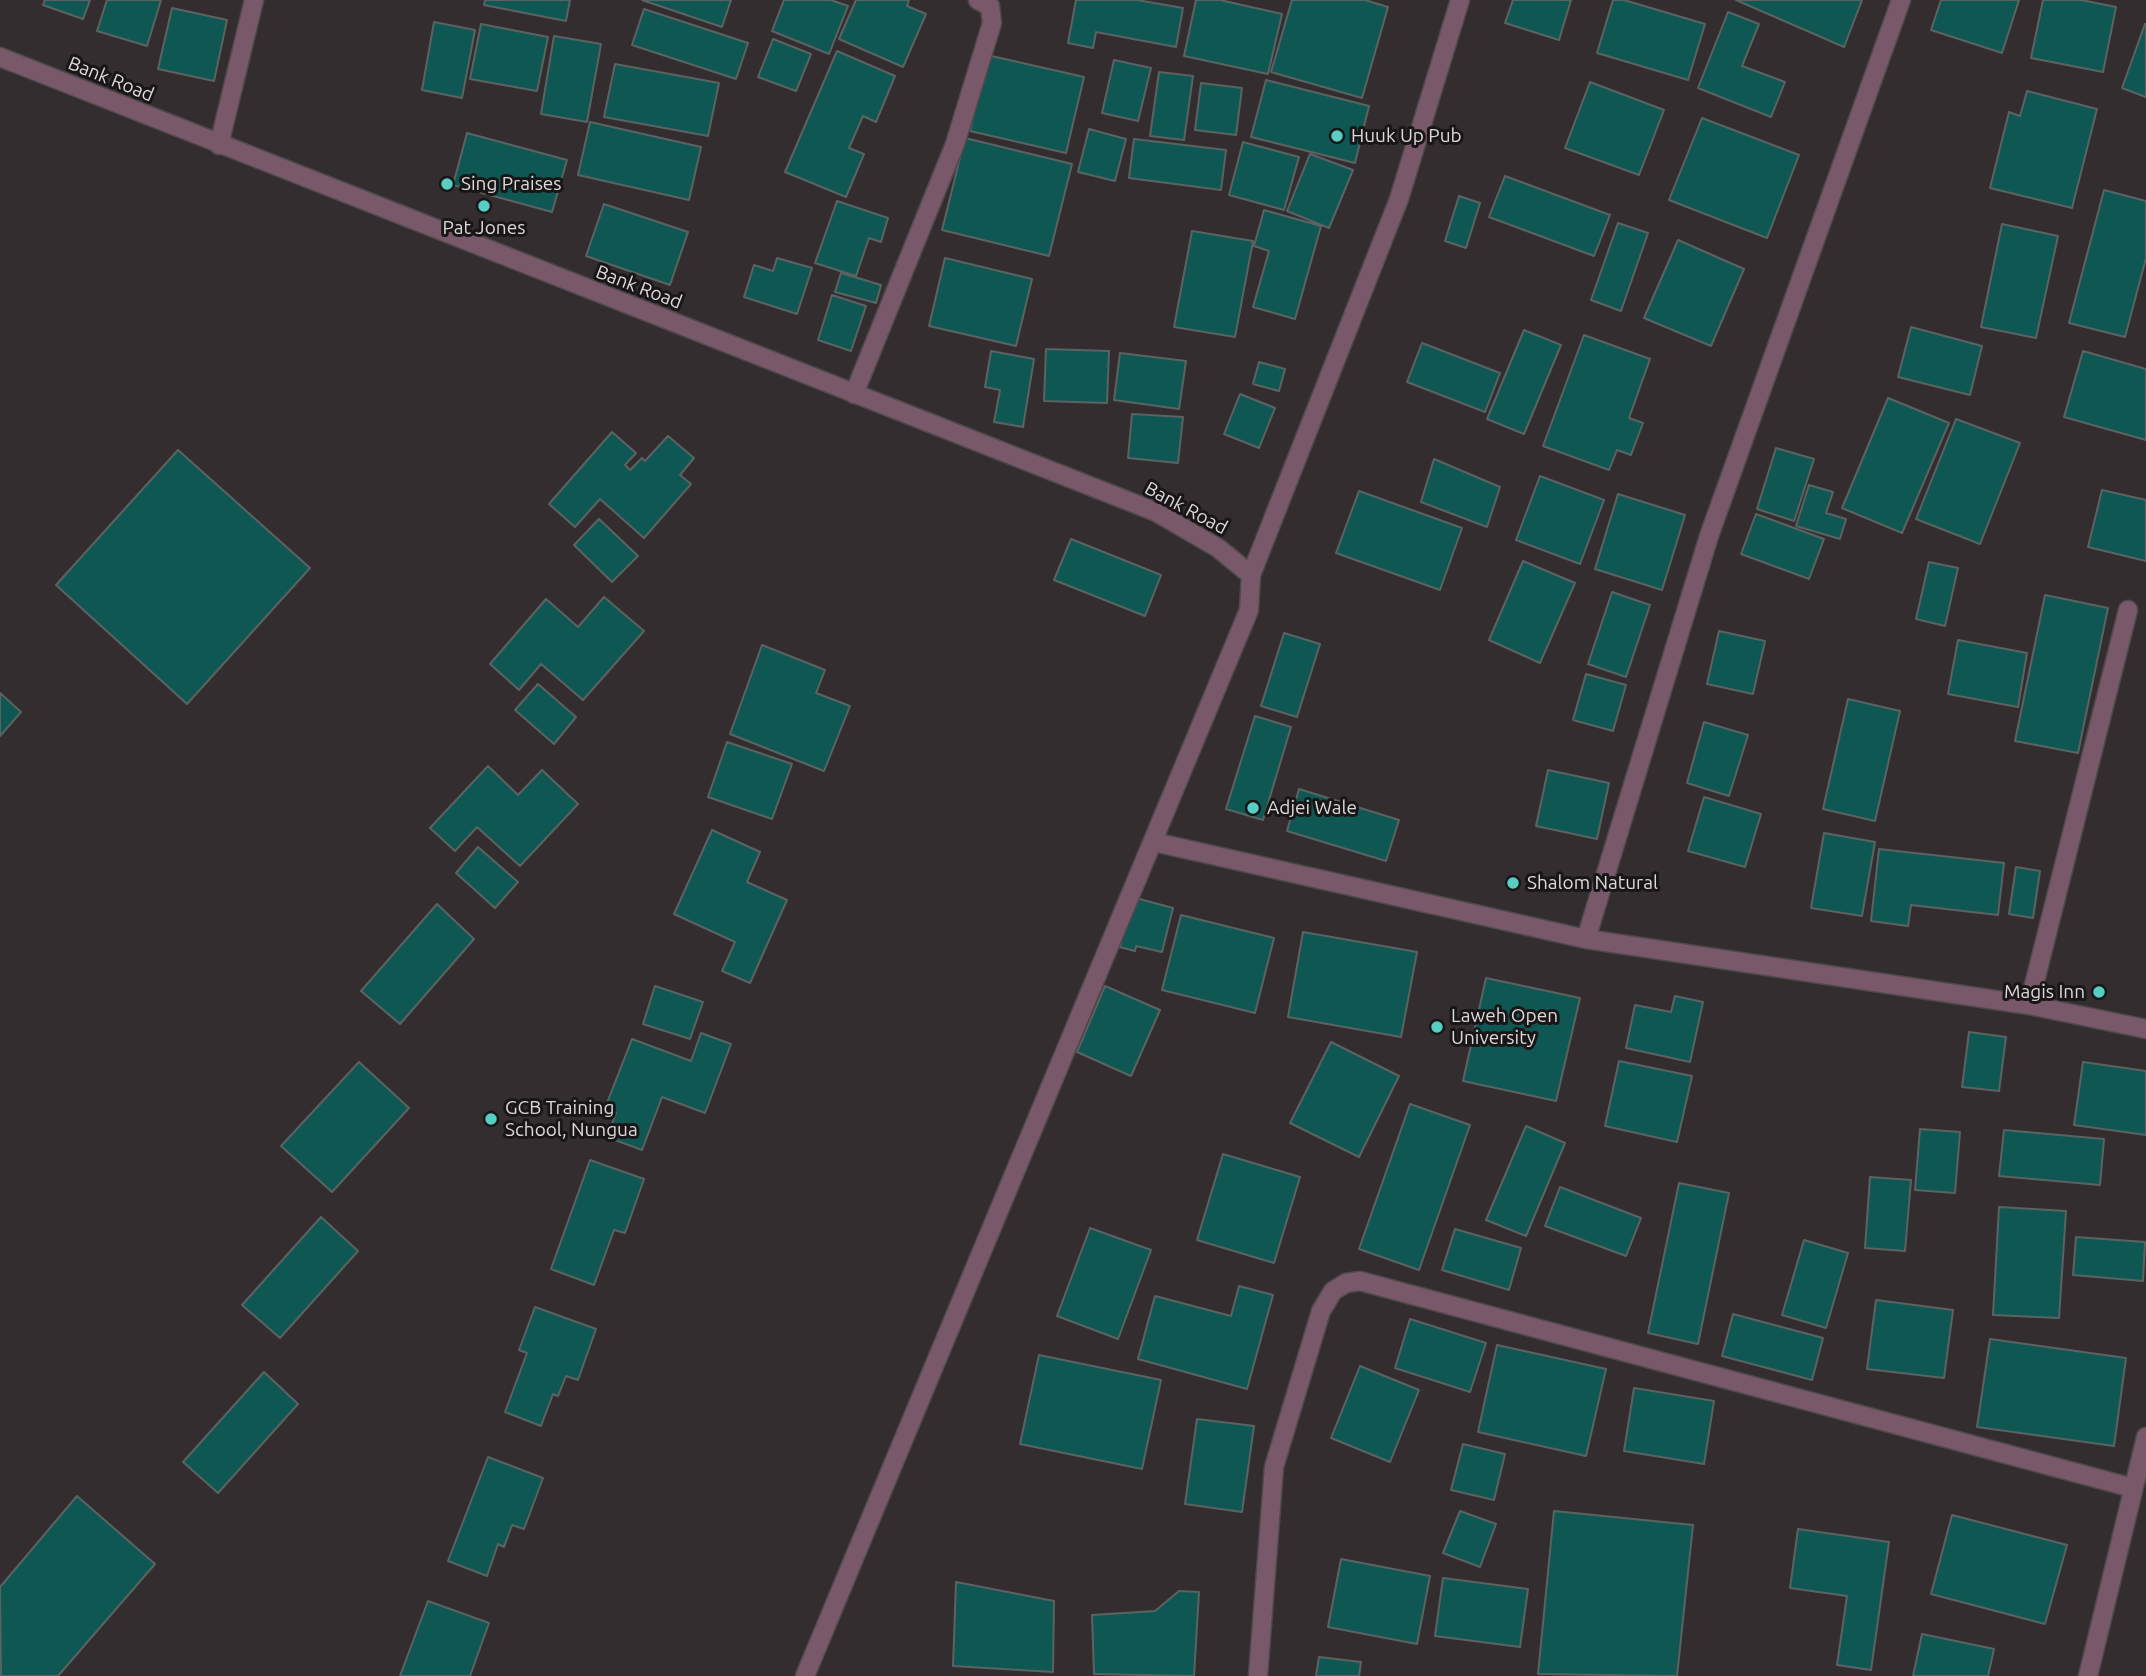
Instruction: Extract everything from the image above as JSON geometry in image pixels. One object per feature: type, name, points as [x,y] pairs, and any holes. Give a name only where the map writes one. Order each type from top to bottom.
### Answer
[{"type":"street","points":[[219,145],[254,0]]},
{"type":"street","points":[[854,394],[955,144],[992,23],[990,6],[978,0]]},
{"type":"street","points":[[805,1676],[1249,610],[1251,575],[1398,199],[1460,0]]},
{"type":"street","points":[[1586,939],[1709,536],[1901,0]]},
{"type":"street","name":"Bank Road","points":[[0,57],[1156,512],[1218,548],[1251,575]]},
{"type":"street","points":[[2029,1006],[2128,610]]},
{"type":"street","points":[[1154,842],[1586,939],[2029,1006],[2146,1028]]},
{"type":"street","points":[[1258,1676],[1274,1467],[1321,1311],[1334,1291],[1346,1283],[1360,1281],[2133,1488]]},
{"type":"street","points":[[2088,1676],[2146,1437]]},
{"type":"building","points":[[45,0],[90,0],[83,19],[43,5]]},
{"type":"building","points":[[107,0],[161,0],[147,46],[97,31]]},
{"type":"building","points":[[485,0],[570,0],[566,21],[484,5]]},
{"type":"building","points":[[642,0],[731,0],[722,27]]},
{"type":"building","points":[[784,0],[831,0],[848,6],[829,54],[772,31]]},
{"type":"building","points":[[856,0],[909,0],[907,6],[926,14],[903,67],[839,39]]},
{"type":"building","points":[[1076,0],[1137,0],[1183,8],[1176,47],[1096,32],[1093,48],[1068,43]]},
{"type":"building","points":[[1196,0],[1220,0],[1282,14],[1268,74],[1184,56]]},
{"type":"building","points":[[1292,0],[1365,0],[1388,7],[1362,98],[1271,72]]},
{"type":"building","points":[[1513,0],[1571,0],[1559,40],[1505,23]]},
{"type":"building","points":[[1613,0],[1624,0],[1705,24],[1688,80],[1597,53]]},
{"type":"building","points":[[1736,0],[1862,0],[1844,47]]},
{"type":"building","points":[[1941,0],[2019,0],[2002,53],[1931,30]]},
{"type":"building","points":[[2043,0],[2081,0],[2116,7],[2103,72],[2031,58]]},
{"type":"building","points":[[172,8],[227,20],[214,81],[158,69]]},
{"type":"building","points":[[644,9],[748,43],[736,79],[632,45]]},
{"type":"building","points":[[1728,12],[1759,24],[1742,66],[1785,82],[1771,117],[1698,88]]},
{"type":"building","points":[[434,22],[475,30],[462,98],[422,90]]},
{"type":"building","points":[[481,24],[548,37],[537,91],[470,79]]},
{"type":"building","points":[[2146,24],[2146,97],[2122,88]]},
{"type":"building","points":[[554,36],[601,44],[587,122],[541,114]]},
{"type":"building","points":[[773,39],[811,54],[796,91],[758,77]]},
{"type":"building","points":[[837,51],[895,76],[876,122],[863,116],[849,148],[864,154],[846,197],[785,172]]},
{"type":"building","points":[[987,55],[1084,77],[1066,153],[970,131]]},
{"type":"building","points":[[1114,60],[1151,68],[1138,121],[1102,113]]},
{"type":"building","points":[[615,64],[719,83],[708,136],[604,117]]},
{"type":"building","points":[[1159,72],[1193,76],[1184,140],[1150,136]]},
{"type":"building","points":[[1266,80],[1369,106],[1355,163],[1251,137]]},
{"type":"building","points":[[1590,82],[1664,110],[1639,175],[1565,148]]},
{"type":"building","points":[[1201,83],[1242,88],[1236,135],[1195,130]]},
{"type":"building","points":[[2027,91],[2097,109],[2072,208],[1990,188],[2009,112],[2020,116]]},
{"type":"building","points":[[1702,118],[1799,155],[1767,238],[1669,200]]},
{"type":"building","points":[[590,122],[701,147],[689,200],[578,175]]},
{"type":"building","points":[[1089,129],[1126,139],[1115,181],[1078,172]]},
{"type":"building","points":[[467,133],[567,160],[552,212],[453,185]]},
{"type":"building","points":[[965,138],[1072,164],[1049,256],[942,230]]},
{"type":"building","points":[[1134,139],[1226,150],[1221,190],[1129,178]]},
{"type":"building","points":[[1243,142],[1299,157],[1284,210],[1229,195]]},
{"type":"building","points":[[1310,154],[1353,170],[1329,228],[1287,211]]},
{"type":"building","points":[[1505,176],[1610,215],[1594,256],[1489,217]]},
{"type":"building","points":[[2104,190],[2146,201],[2146,258],[2125,337],[2069,323]]},
{"type":"building","points":[[1459,196],[1480,203],[1466,248],[1445,241]]},
{"type":"building","points":[[837,201],[888,218],[881,242],[869,238],[856,276],[815,263]]},
{"type":"building","points":[[604,204],[688,232],[670,285],[586,256]]},
{"type":"building","points":[[1264,210],[1321,226],[1295,319],[1253,307],[1269,251],[1254,246]]},
{"type":"building","points":[[1618,223],[1648,233],[1621,311],[1591,300]]},
{"type":"building","points":[[2002,224],[2058,236],[2036,338],[1981,327]]},
{"type":"building","points":[[1192,231],[1253,241],[1235,337],[1174,327]]},
{"type":"building","points":[[1678,240],[1744,269],[1711,346],[1644,318]]},
{"type":"building","points":[[777,258],[812,268],[797,314],[744,297],[754,265],[773,271]]},
{"type":"building","points":[[945,258],[1032,279],[1016,346],[929,326]]},
{"type":"building","points":[[841,273],[881,285],[876,303],[835,292]]},
{"type":"building","points":[[832,295],[866,306],[851,351],[818,340]]},
{"type":"building","points":[[1911,327],[1982,346],[1970,395],[1898,377]]},
{"type":"building","points":[[1524,330],[1561,345],[1524,434],[1487,419]]},
{"type":"building","points":[[1584,335],[1650,359],[1629,418],[1643,423],[1631,455],[1617,450],[1609,470],[1543,446]]},
{"type":"building","points":[[1422,343],[1500,373],[1485,412],[1407,382]]},
{"type":"building","points":[[1046,349],[1109,351],[1107,403],[1044,401]]},
{"type":"building","points":[[991,351],[1034,359],[1023,427],[994,422],[1000,390],[985,387]]},
{"type":"building","points":[[2083,351],[2146,369],[2146,440],[2064,417]]},
{"type":"building","points":[[1120,353],[1186,361],[1179,409],[1114,400]]},
{"type":"building","points":[[1259,362],[1285,369],[1279,391],[1253,384]]},
{"type":"building","points":[[1240,394],[1275,408],[1259,448],[1224,434]]},
{"type":"building","points":[[1888,398],[1949,423],[1902,533],[1842,508]]},
{"type":"building","points":[[1132,414],[1183,417],[1178,463],[1128,458]]},
{"type":"building","points":[[1956,419],[2020,443],[1980,544],[1916,519]]},
{"type":"building","points":[[612,432],[636,453],[625,465],[630,470],[642,458],[645,461],[668,436],[694,458],[680,475],[691,484],[644,538],[600,499],[575,527],[549,504]]},
{"type":"building","points":[[1776,448],[1814,459],[1794,521],[1757,509]]},
{"type":"building","points":[[178,450],[310,568],[187,704],[56,585]]},
{"type":"building","points":[[1434,459],[1500,487],[1487,527],[1421,502]]},
{"type":"building","points":[[1540,476],[1604,500],[1580,564],[1516,540]]},
{"type":"building","points":[[1809,485],[1833,492],[1826,513],[1846,519],[1840,539],[1796,526]]},
{"type":"building","points":[[2102,490],[2146,500],[2146,561],[2088,547]]},
{"type":"building","points":[[1359,491],[1462,528],[1440,590],[1336,553]]},
{"type":"building","points":[[1618,494],[1685,515],[1662,590],[1595,569]]},
{"type":"building","points":[[1756,514],[1824,539],[1809,579],[1741,554]]},
{"type":"building","points":[[599,519],[638,556],[612,582],[574,545]]},
{"type":"building","points":[[1071,539],[1161,575],[1145,616],[1054,580]]},
{"type":"building","points":[[1523,561],[1575,583],[1540,663],[1489,640]]},
{"type":"building","points":[[1929,562],[1958,568],[1945,626],[1916,619]]},
{"type":"building","points":[[1612,592],[1650,605],[1626,677],[1588,664]]},
{"type":"building","points":[[2045,595],[2108,608],[2078,753],[2015,741]]},
{"type":"building","points":[[604,597],[644,631],[583,700],[541,664],[519,690],[490,664],[546,599],[578,627]]},
{"type":"building","points":[[1719,631],[1765,641],[1753,694],[1707,684]]},
{"type":"building","points":[[1284,633],[1320,644],[1297,717],[1261,706]]},
{"type":"building","points":[[1958,640],[2027,653],[2018,707],[1948,694]]},
{"type":"building","points":[[762,645],[825,670],[816,693],[850,706],[824,771],[730,734]]},
{"type":"building","points":[[1586,674],[1626,685],[1613,731],[1573,720]]},
{"type":"building","points":[[538,684],[576,717],[554,744],[515,710]]},
{"type":"building","points":[[0,693],[21,712],[0,736]]},
{"type":"building","points":[[1848,699],[1900,711],[1875,821],[1823,809]]},
{"type":"building","points":[[1255,716],[1291,727],[1263,820],[1226,809]]},
{"type":"building","points":[[1704,722],[1748,735],[1729,796],[1687,783]]},
{"type":"building","points":[[727,742],[792,764],[772,819],[708,797]]},
{"type":"building","points":[[488,766],[518,795],[542,770],[578,804],[520,866],[477,827],[455,851],[430,828]]},
{"type":"building","points":[[1548,770],[1609,783],[1597,839],[1536,826]]},
{"type":"building","points":[[1299,789],[1399,820],[1386,861],[1287,831]]},
{"type":"building","points":[[1704,797],[1761,814],[1745,867],[1688,851]]},
{"type":"building","points":[[712,830],[760,852],[747,882],[787,900],[750,983],[722,971],[735,942],[674,914]]},
{"type":"building","points":[[1824,833],[1875,842],[1862,916],[1811,908]]},
{"type":"building","points":[[478,847],[518,882],[495,908],[456,873]]},
{"type":"building","points":[[1879,849],[2004,863],[1998,915],[1911,905],[1908,926],[1871,921]]},
{"type":"building","points":[[2016,867],[2040,871],[2033,918],[2009,914]]},
{"type":"building","points":[[1132,897],[1173,908],[1162,952],[1136,946],[1135,951],[1120,947]]},
{"type":"building","points":[[437,904],[474,939],[400,1024],[361,991]]},
{"type":"building","points":[[1181,915],[1274,938],[1255,1013],[1162,990]]},
{"type":"building","points":[[1303,932],[1417,952],[1401,1037],[1288,1017]]},
{"type":"building","points":[[1486,978],[1580,998],[1556,1101],[1463,1081]]},
{"type":"building","points":[[655,986],[703,1002],[690,1039],[643,1024]]},
{"type":"building","points":[[1105,986],[1160,1010],[1131,1076],[1077,1052]]},
{"type":"building","points":[[1675,996],[1703,1002],[1690,1062],[1626,1048],[1635,1005],[1671,1012]]},
{"type":"building","points":[[1969,1032],[2006,1037],[1999,1091],[1962,1087]]},
{"type":"building","points":[[701,1033],[731,1044],[705,1113],[662,1097],[642,1150],[607,1137],[616,1113],[605,1108],[632,1039],[691,1061]]},
{"type":"building","points":[[1331,1042],[1399,1076],[1359,1157],[1290,1123]]},
{"type":"building","points":[[1619,1061],[1692,1076],[1677,1142],[1605,1126]]},
{"type":"building","points":[[359,1062],[409,1108],[332,1192],[281,1146]]},
{"type":"building","points":[[2083,1062],[2146,1071],[2146,1135],[2074,1125]]},
{"type":"building","points":[[1410,1104],[1470,1125],[1419,1270],[1359,1249]]},
{"type":"building","points":[[1526,1126],[1565,1143],[1526,1236],[1486,1220]]},
{"type":"building","points":[[1920,1129],[1960,1132],[1955,1193],[1915,1190]]},
{"type":"building","points":[[2004,1130],[2104,1139],[2100,1185],[1999,1176]]},
{"type":"building","points":[[1223,1154],[1300,1177],[1274,1263],[1197,1240]]},
{"type":"building","points":[[590,1160],[644,1179],[625,1233],[614,1230],[594,1285],[551,1269]]},
{"type":"building","points":[[1870,1177],[1911,1180],[1905,1251],[1865,1248]]},
{"type":"building","points":[[1679,1183],[1729,1193],[1698,1344],[1648,1333]]},
{"type":"building","points":[[1560,1187],[1641,1218],[1626,1256],[1545,1226]]},
{"type":"building","points":[[1999,1207],[2066,1211],[2059,1318],[1993,1315]]},
{"type":"building","points":[[321,1217],[358,1251],[280,1338],[242,1305]]},
{"type":"building","points":[[1090,1228],[1151,1250],[1118,1339],[1057,1316]]},
{"type":"building","points":[[1455,1229],[1521,1248],[1509,1290],[1442,1270]]},
{"type":"building","points":[[2076,1237],[2145,1242],[2143,1281],[2073,1275]]},
{"type":"building","points":[[1804,1240],[1848,1253],[1826,1328],[1782,1315]]},
{"type":"building","points":[[1239,1286],[1273,1295],[1247,1389],[1138,1359],[1155,1296],[1231,1316]]},
{"type":"building","points":[[1876,1300],[1953,1310],[1944,1378],[1867,1369]]},
{"type":"building","points":[[535,1307],[596,1329],[578,1380],[566,1376],[558,1396],[553,1394],[541,1426],[505,1412],[527,1353],[519,1350]]},
{"type":"building","points":[[1733,1314],[1823,1338],[1812,1380],[1722,1356]]},
{"type":"building","points":[[1410,1319],[1486,1343],[1470,1392],[1395,1368]]},
{"type":"building","points":[[1990,1339],[2126,1358],[2114,1446],[1977,1427]]},
{"type":"building","points":[[1497,1345],[1606,1369],[1586,1456],[1478,1432]]},
{"type":"building","points":[[1039,1355],[1161,1380],[1142,1469],[1020,1444]]},
{"type":"building","points":[[1360,1366],[1419,1390],[1390,1462],[1331,1438]]},
{"type":"building","points":[[264,1372],[298,1404],[218,1493],[183,1462]]},
{"type":"building","points":[[1634,1388],[1714,1401],[1704,1464],[1624,1451]]},
{"type":"building","points":[[1197,1419],[1254,1426],[1242,1512],[1185,1504]]},
{"type":"building","points":[[1463,1444],[1505,1454],[1494,1500],[1451,1490]]},
{"type":"building","points":[[488,1457],[543,1478],[524,1529],[512,1525],[504,1547],[498,1544],[487,1576],[448,1561]]},
{"type":"building","points":[[77,1496],[155,1564],[58,1676],[1,1676],[0,1587]]},
{"type":"building","points":[[1460,1511],[1496,1524],[1480,1567],[1443,1553]]},
{"type":"building","points":[[1554,1511],[1693,1525],[1677,1676],[1538,1674]]},
{"type":"building","points":[[1952,1515],[2067,1545],[2045,1624],[1931,1594]]},
{"type":"building","points":[[1798,1529],[1889,1542],[1871,1670],[1837,1665],[1847,1596],[1790,1588]]},
{"type":"building","points":[[1341,1559],[1430,1576],[1417,1644],[1328,1627]]},
{"type":"building","points":[[1443,1578],[1528,1589],[1520,1647],[1435,1636]]},
{"type":"building","points":[[956,1582],[1054,1601],[1053,1672],[953,1666]]},
{"type":"building","points":[[1179,1591],[1199,1592],[1194,1676],[1094,1674],[1092,1615],[1155,1611]]},
{"type":"building","points":[[428,1601],[489,1623],[470,1676],[400,1676]]},
{"type":"building","points":[[1922,1634],[1994,1649],[1988,1676],[1913,1676]]},
{"type":"building","points":[[1319,1657],[1361,1662],[1359,1676],[1316,1676]]},
{"type":"place","name":"Huuk Up Pub","points":[[1337,136]]},
{"type":"place","name":"Sing Praises","points":[[447,184]]},
{"type":"place","name":"Pat Jones","points":[[484,206]]},
{"type":"place","name":"Adjei Wale","points":[[1253,808]]},
{"type":"place","name":"Shalom Natural","points":[[1513,883]]},
{"type":"place","name":"Magis Inn","points":[[2099,992]]},
{"type":"place","name":"Laweh Open University","points":[[1437,1027]]},
{"type":"place","name":"GCB Training School, Nungua","points":[[491,1119]]}]
